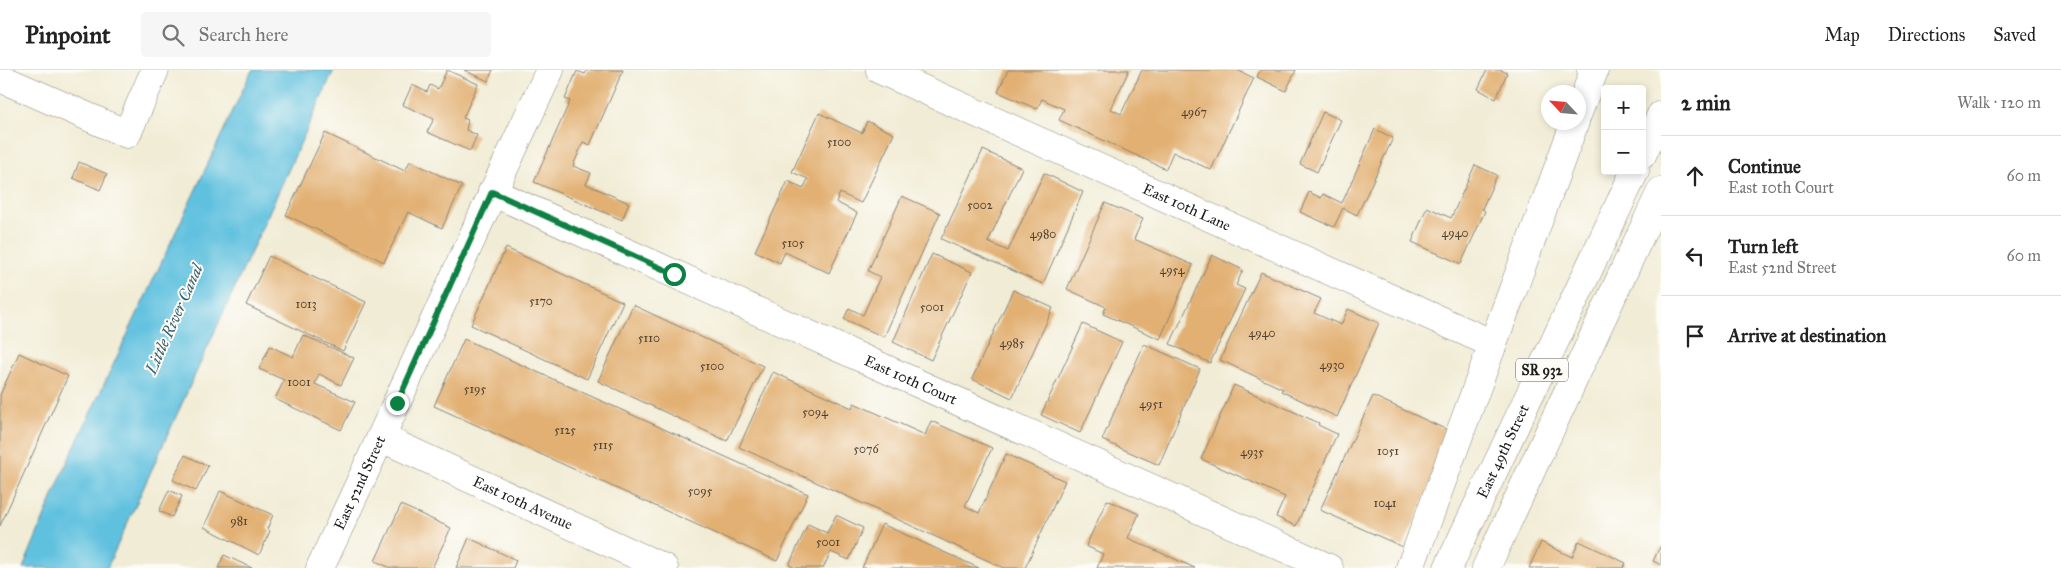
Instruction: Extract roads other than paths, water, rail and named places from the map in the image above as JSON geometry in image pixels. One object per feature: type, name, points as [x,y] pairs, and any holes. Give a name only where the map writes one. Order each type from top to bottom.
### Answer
[{"type":"street","points":[[0,78],[127,134],[156,70]]},
{"type":"street","name":"East 52nd Street","points":[[320,568],[382,438],[492,192],[550,70]]},
{"type":"street","name":"East 10th Lane","points":[[880,70],[1493,344]]},
{"type":"street","points":[[1586,91],[1593,71]]},
{"type":"street","points":[[1646,147],[1661,115]]},
{"type":"street","points":[[1410,568],[1572,130]]},
{"type":"street","name":"East 49th Street","points":[[1448,568],[1633,175]]},
{"type":"street","name":"SR 932","points":[[1486,568],[1661,191]]},
{"type":"street","name":"East 10th Court","points":[[492,192],[1329,568]]},
{"type":"street","name":"East 10th Avenue","points":[[382,438],[664,568]]},
{"type":"water","name":"Little River Canal","points":[[252,70],[334,70],[107,568],[23,568],[65,467]]}]
